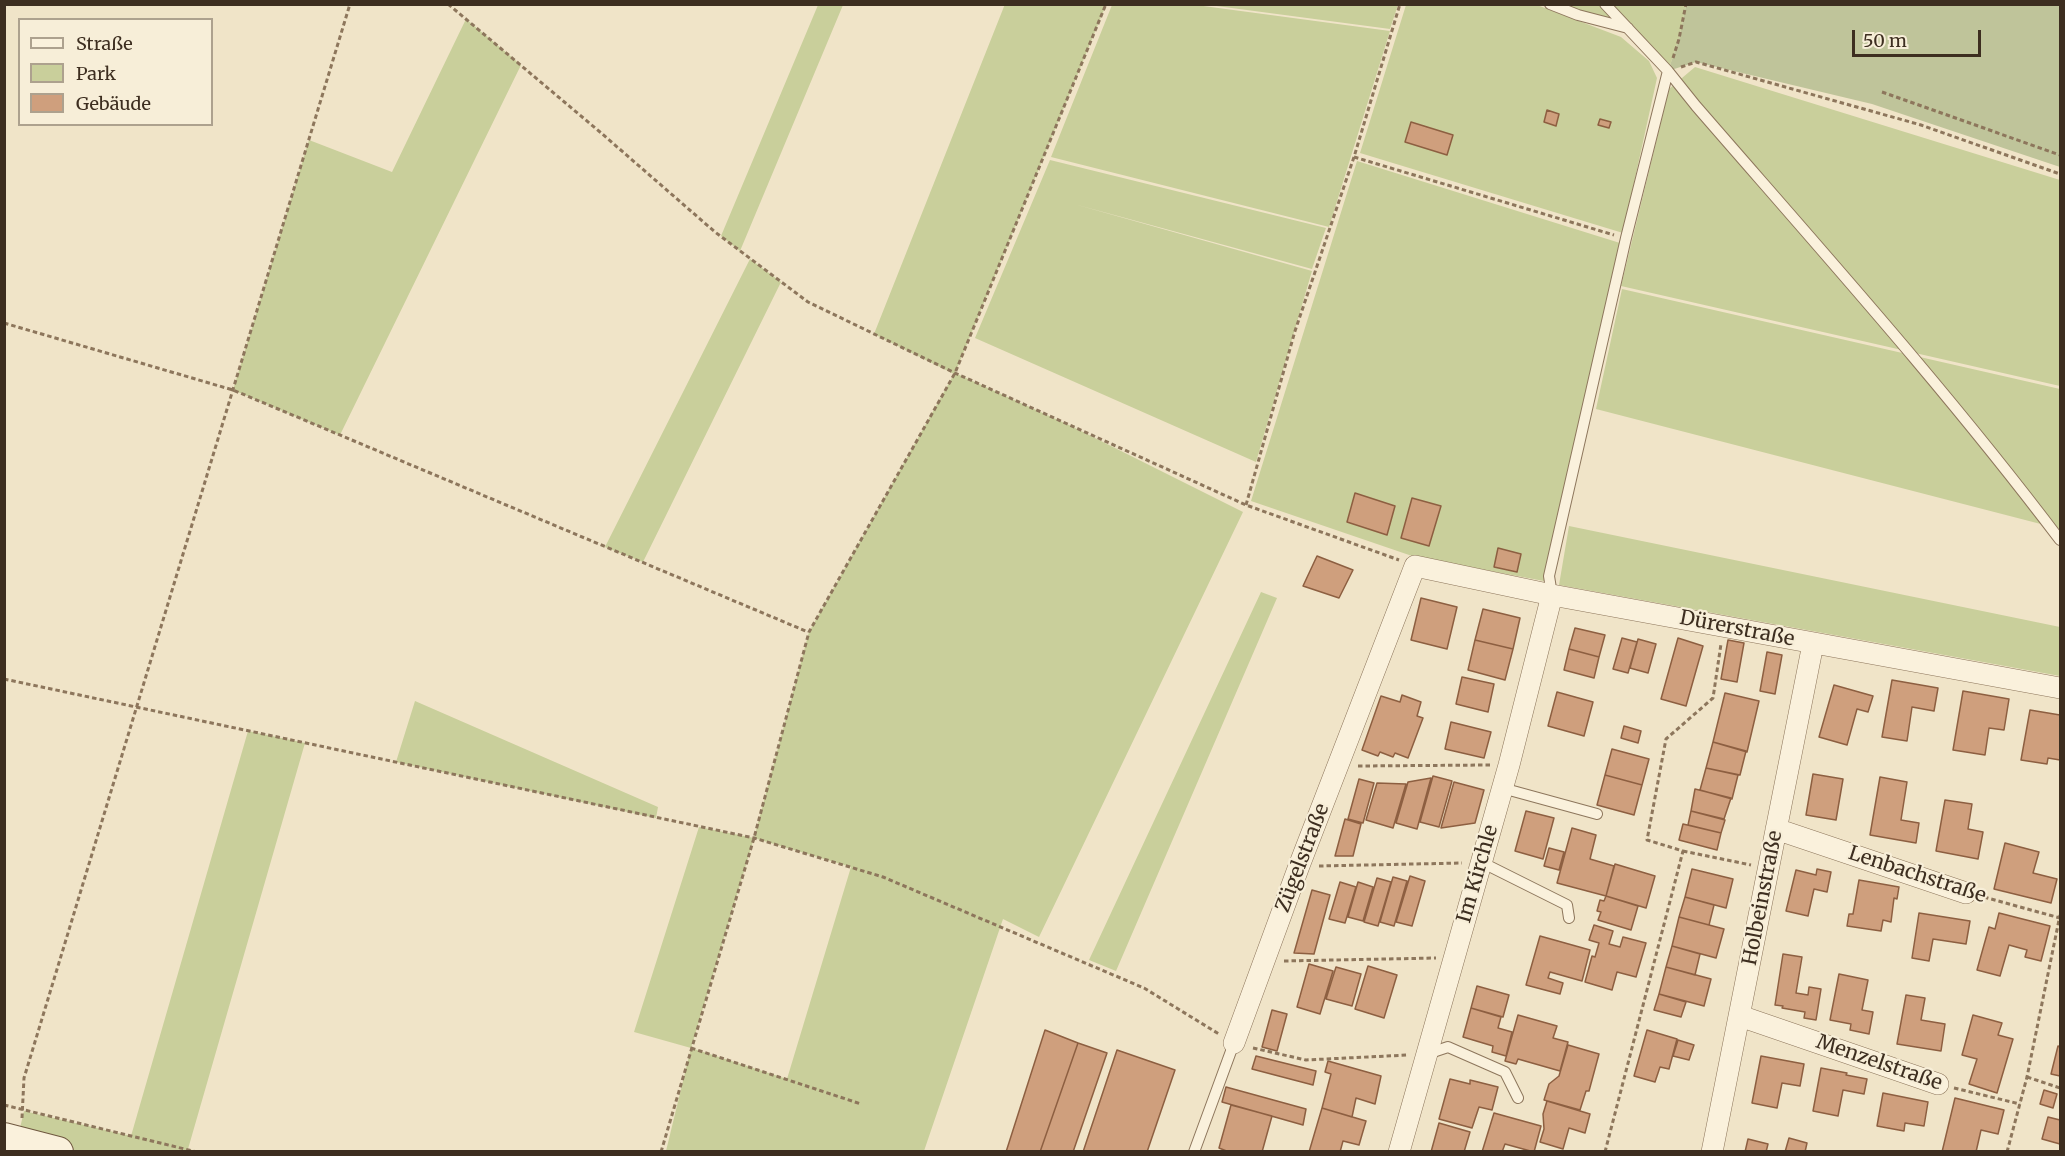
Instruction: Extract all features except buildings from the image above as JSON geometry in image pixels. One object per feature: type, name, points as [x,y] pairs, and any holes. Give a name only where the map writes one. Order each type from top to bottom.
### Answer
[{"type":"main road","points":[[11,1139],[58,1152]]},
{"type":"street","name":"Dürerstraße","points":[[1415,566],[1552,595],[2061,688]]},
{"type":"street","name":"Zügelstraße","points":[[1234,1043],[1299,866],[1415,566]]},
{"type":"street","name":"Im Kirchle","points":[[1399,1152],[1509,765],[1552,595]]},
{"type":"street","name":"Holbeinstraße","points":[[1712,1152],[1813,644]]},
{"type":"street","name":"Lenbachstraße","points":[[1776,829],[1966,893]]},
{"type":"street","name":"Menzelstraße","points":[[1740,1016],[1938,1084]]},
{"type":"lane","points":[[1550,4],[1578,15],[1628,28]]},
{"type":"lane","points":[[1605,4],[1668,71],[1888,326],[2007,469],[2061,540]]},
{"type":"lane","points":[[1552,595],[1550,576],[1626,238],[1668,71]]},
{"type":"lane","points":[[1502,788],[1597,814]]},
{"type":"lane","points":[[1481,862],[1567,905],[1569,918]]},
{"type":"lane","name":"Zügelstraße","points":[[1194,1152],[1234,1043]]},
{"type":"lane","points":[[1426,1054],[1448,1047],[1505,1072],[1518,1098]]},
{"type":"path","points":[[11,1139],[24,1111],[24,1078],[350,4]]},
{"type":"path","points":[[448,4],[715,232],[808,302],[955,373],[1246,505],[1415,566]]},
{"type":"path","points":[[661,1152],[754,838],[809,632],[955,373],[1106,4]]},
{"type":"path","points":[[1246,505],[1295,331],[1354,157],[1400,4]]},
{"type":"path","points":[[1668,71],[1680,39],[1686,4]]},
{"type":"path","points":[[1668,71],[1696,62],[1921,124],[2061,174]]},
{"type":"path","points":[[1882,92],[2061,155]]},
{"type":"path","points":[[1354,157],[1626,238]]},
{"type":"path","points":[[4,323],[233,390],[809,632]]},
{"type":"path","points":[[1724,627],[1713,699],[1666,739],[1647,840],[1683,851],[1768,868]]},
{"type":"path","points":[[4,679],[754,838],[894,881],[1144,988],[1234,1043],[1306,1060],[1426,1054]]},
{"type":"path","points":[[1338,766],[1509,765]]},
{"type":"path","points":[[1605,1152],[1683,851]]},
{"type":"path","points":[[1299,866],[1481,862]]},
{"type":"path","name":"Lenbachstraße","points":[[1966,893],[2060,916]]},
{"type":"path","points":[[2007,1152],[2027,1077],[2060,916]]},
{"type":"path","points":[[1264,961],[1454,958]]},
{"type":"path","points":[[691,1048],[861,1104]]},
{"type":"path","points":[[2027,1077],[2061,1088]]},
{"type":"path","name":"Menzelstraße","points":[[1938,1084],[2020,1104]]},
{"type":"path","points":[[4,1105],[197,1152]]},
{"type":"green space","points":[[1005,4],[1106,5],[955,373],[1069,425],[1243,512],[1039,937],[1003,919],[924,1151],[666,1151],[691,1048],[787,1079],[851,867],[754,838],[809,632],[954,374],[874,334]]},
{"type":"green space","points":[[818,5],[843,5],[740,251],[721,236]]},
{"type":"green space","points":[[1112,5],[1196,5],[1390,31],[1329,227],[1051,157]]},
{"type":"green space","points":[[1209,5],[1398,5],[1390,29]]},
{"type":"green space","points":[[1406,5],[1537,5],[1621,37],[1649,61],[1657,78],[1623,233],[1360,153]]},
{"type":"green space","points":[[1550,5],[1686,5],[1679,39],[1668,71],[1628,28]]},
{"type":"green space","points":[[1686,5],[2060,5],[2060,167],[1872,104],[1696,62],[1668,71],[1679,39]]},
{"type":"green space","points":[[466,19],[521,65],[340,435],[233,390],[309,140],[392,172]]},
{"type":"green space","points":[[1695,67],[2060,180],[2060,386],[1621,286],[1669,89]]},
{"type":"green space","points":[[1050,160],[1326,228],[1312,269],[1074,204],[1312,271],[1256,462],[975,338]]},
{"type":"green space","points":[[1357,161],[1620,243],[1544,581],[1415,557],[1251,501]]},
{"type":"green space","points":[[750,259],[781,282],[643,562],[605,547]]},
{"type":"green space","points":[[1622,289],[2060,389],[2060,529],[1596,409]]},
{"type":"green space","points":[[1569,526],[2060,627],[2060,676],[1559,585]]},
{"type":"green space","points":[[1261,592],[1277,598],[1116,971],[1089,960]]},
{"type":"green space","points":[[415,701],[658,807],[656,818],[396,762]]},
{"type":"green space","points":[[248,731],[305,743],[188,1149],[197,1151],[58,1151],[17,1141],[24,1111],[131,1136]]},
{"type":"green space","points":[[699,827],[754,838],[691,1048],[634,1032]]}]
